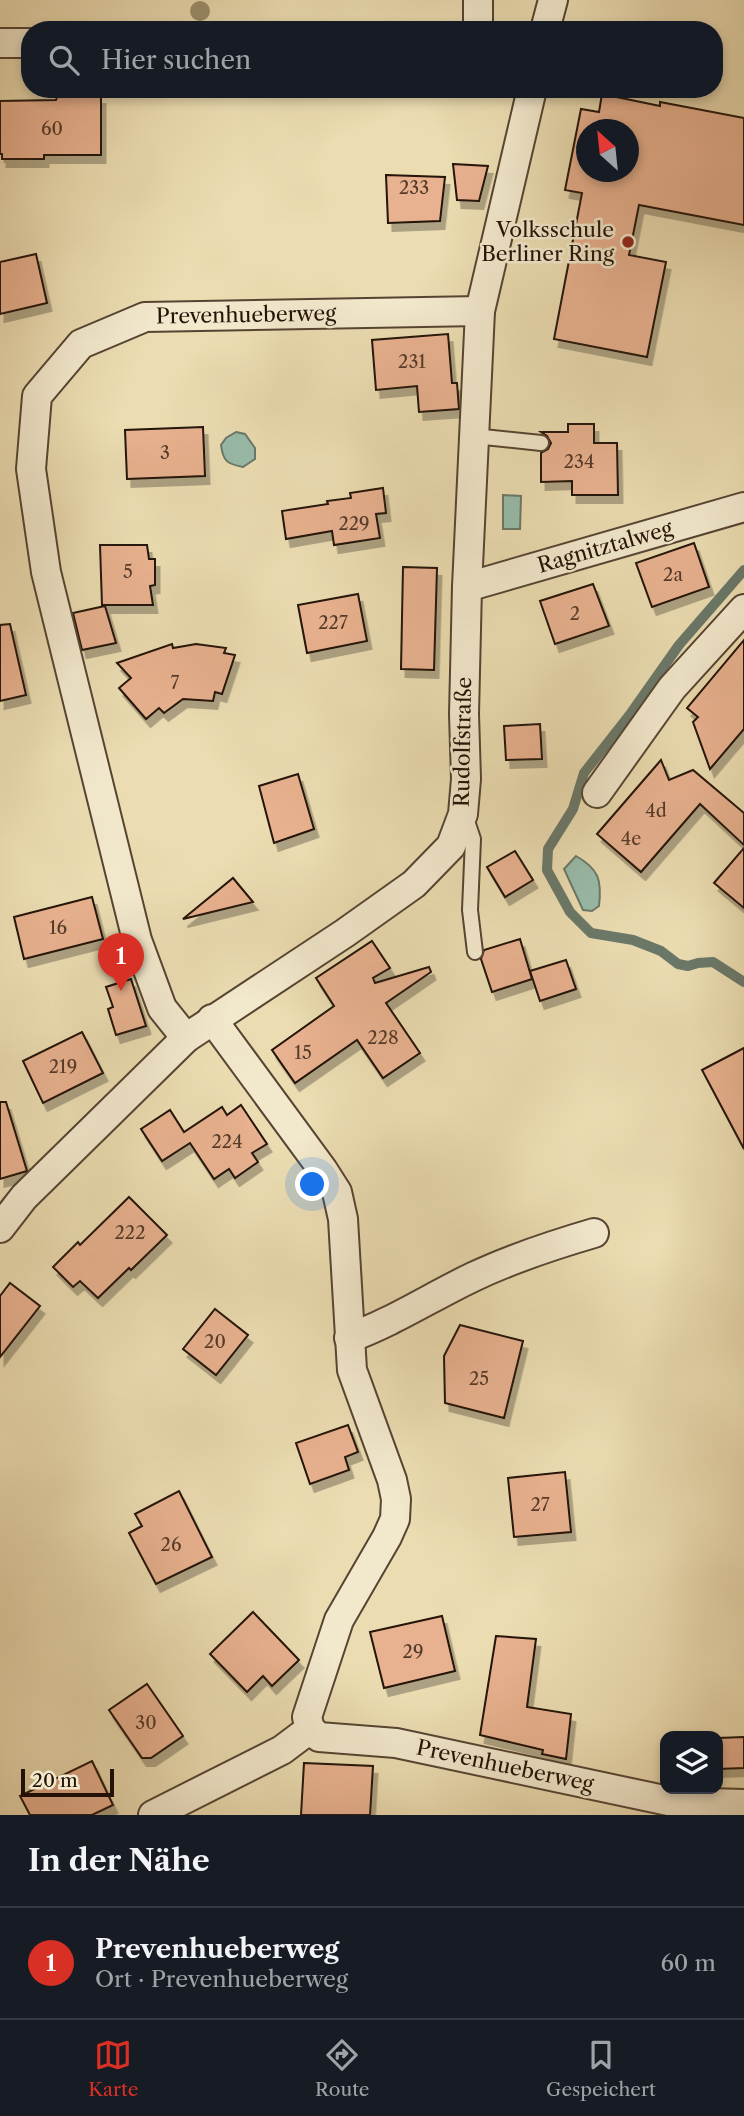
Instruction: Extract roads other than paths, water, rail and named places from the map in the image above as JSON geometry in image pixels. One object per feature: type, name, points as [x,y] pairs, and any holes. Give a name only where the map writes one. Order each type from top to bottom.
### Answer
[{"type":"street","points":[[478,0],[478,21]]},
{"type":"street","points":[[547,21],[552,0]]},
{"type":"street","points":[[0,43],[21,43]]},
{"type":"street","name":"Rudolfstraße","points":[[0,1228],[24,1197],[186,1038],[414,884],[451,846],[463,811],[466,779],[464,714],[467,587],[480,311],[530,98]]},
{"type":"street","name":"Prevenhueberweg","points":[[186,1038],[162,1008],[137,940],[46,572],[31,469],[37,396],[81,344],[145,317],[480,311]]},
{"type":"street","name":"Ragnitztalweg","points":[[467,587],[744,507]]},
{"type":"street","points":[[597,793],[672,688],[744,609]]},
{"type":"street","points":[[153,1815],[282,1750],[310,1729],[307,1717],[339,1620],[395,1519],[396,1499],[392,1480],[352,1370],[343,1219],[337,1192],[212,1019]]},
{"type":"street","points":[[349,1338],[527,1253],[594,1233]]},
{"type":"street","name":"Prevenhueberweg","points":[[310,1729],[314,1734],[325,1738],[396,1743],[673,1802],[744,1804]]},
{"type":"lane","points":[[474,436],[541,443]]},
{"type":"lane","points":[[463,811],[473,839],[470,910],[475,951]]},
{"type":"waterway","points":[[744,570],[679,645],[584,773],[573,809],[548,849],[547,870],[570,912],[591,933],[633,940],[661,951],[678,964],[688,966],[713,962],[744,982]]},
{"type":"place","name":"Volksschule Berliner Ring","points":[[628,242]]},
{"type":"place","name":"Prevenhueberweg","points":[[121,991]]}]
